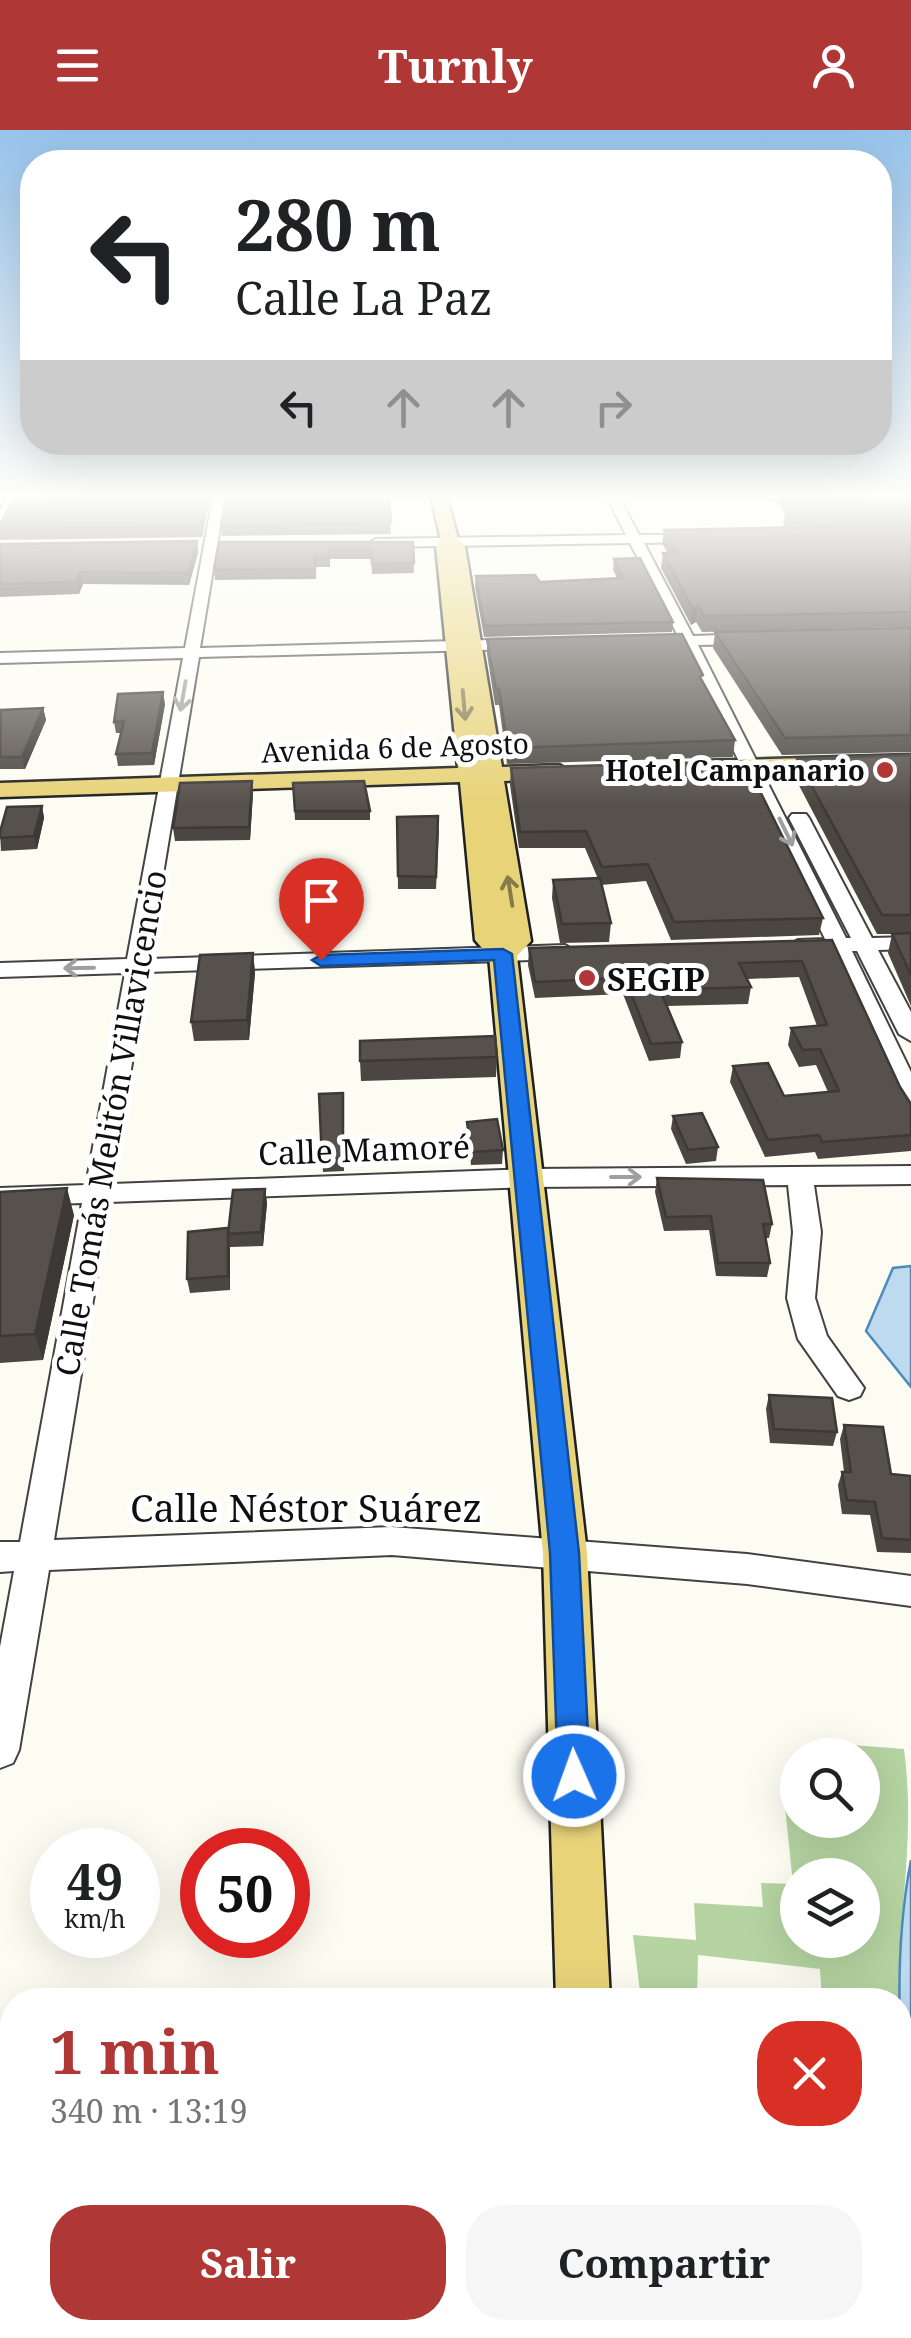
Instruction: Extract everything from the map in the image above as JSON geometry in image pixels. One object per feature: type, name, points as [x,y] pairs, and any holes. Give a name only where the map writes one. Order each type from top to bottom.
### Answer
[{"type":"main road","points":[[456,600],[466,646],[480,769],[489,940],[503,954],[564,1553],[582,1988]]},
{"type":"main road","points":[[684,764],[911,752]]},
{"type":"main road","points":[[760,761],[911,762]]},
{"type":"main road","name":"Avenida 6 de Agosto","points":[[0,790],[168,780],[587,766]]},
{"type":"main road","name":"Avenida 6 de Agosto","points":[[0,778],[168,780]]},
{"type":"street","name":"Calle Tomás Melitón Villavicencio","points":[[0,1750],[200,600]]},
{"type":"street","points":[[675,600],[760,761],[867,944],[911,1034]]},
{"type":"street","points":[[629,642],[762,639]]},
{"type":"street","points":[[0,658],[551,644]]},
{"type":"street","points":[[760,761],[911,1096]]},
{"type":"street","points":[[782,946],[911,943]]},
{"type":"street","points":[[0,970],[582,952]]},
{"type":"street","name":"Calle Mamoré","points":[[0,1197],[528,1178],[911,1174]]},
{"type":"street","points":[[800,1176],[807,1232],[801,1298],[813,1339],[849,1388]]},
{"type":"street","name":"Calle Néstor Suárez","points":[[0,1557],[392,1541],[747,1569],[911,1591]]},
{"type":"green space","points":[[880,1747],[904,1749],[908,1827],[899,1988],[821,1988],[820,1969],[698,1955],[697,1988],[640,1988],[633,1935],[696,1940],[694,1903],[763,1907],[761,1883],[780,1884],[780,1958],[880,1958],[880,1858],[790,1858],[788,1838],[880,1838]]},
{"type":"water","points":[[911,1266],[911,1387],[866,1331],[893,1268]]},
{"type":"water","points":[[911,1860],[911,1988],[899,1988],[904,1902]]},
{"type":"building","points":[[480,600],[662,600],[673,622],[484,626]]},
{"type":"building","points":[[688,600],[911,600],[911,612],[704,616],[698,606],[693,609]]},
{"type":"building","points":[[911,628],[911,735],[785,738],[715,632]]},
{"type":"building","points":[[682,634],[703,675],[700,677],[735,740],[508,748],[487,639]]},
{"type":"building","points":[[163,692],[152,753],[116,754],[124,721],[114,722],[118,694]]},
{"type":"building","points":[[43,708],[22,757],[0,757],[1,710]]},
{"type":"building","points":[[911,755],[911,915],[882,915],[797,759]]},
{"type":"building","points":[[745,761],[823,918],[674,922],[648,864],[602,867],[586,831],[520,832],[511,768]]},
{"type":"building","points":[[252,781],[249,827],[173,828],[180,783]]},
{"type":"building","points":[[364,781],[370,811],[295,811],[293,783]]},
{"type":"building","points":[[42,806],[34,836],[0,838],[7,807]]},
{"type":"building","points":[[438,816],[436,877],[398,876],[397,817]]},
{"type":"building","points":[[600,878],[611,923],[562,924],[553,880]]},
{"type":"building","points":[[911,933],[911,975],[892,934]]},
{"type":"building","points":[[832,940],[911,1104],[911,1135],[822,1142],[819,1135],[768,1140],[733,1066],[768,1063],[784,1096],[839,1091],[820,1049],[803,1050],[791,1028],[827,1025],[802,961],[739,963],[751,987],[660,990],[682,1042],[651,1044],[625,978],[535,982],[529,948]]},
{"type":"building","points":[[253,953],[247,1020],[191,1022],[200,955]]},
{"type":"building","points":[[495,1036],[497,1057],[360,1061],[360,1041]]},
{"type":"building","points":[[343,1093],[343,1159],[322,1160],[319,1094]]},
{"type":"building","points":[[702,1113],[718,1147],[688,1150],[673,1116]]},
{"type":"building","points":[[497,1119],[503,1150],[471,1152],[467,1122]]},
{"type":"building","points":[[657,1178],[763,1180],[772,1224],[763,1224],[770,1263],[718,1263],[711,1216],[666,1217]]},
{"type":"building","points":[[67,1188],[35,1334],[0,1336],[0,1192]]},
{"type":"building","points":[[265,1189],[261,1232],[228,1234],[233,1190]]},
{"type":"building","points":[[228,1228],[228,1276],[187,1279],[188,1232]]},
{"type":"building","points":[[769,1395],[832,1398],[837,1432],[774,1429]]},
{"type":"building","points":[[844,1425],[883,1427],[891,1474],[911,1476],[911,1540],[882,1538],[875,1502],[847,1500],[842,1472],[851,1472]]},
{"type":"place","name":"Hotel Campanario","points":[[885,770]]},
{"type":"place","name":"SEGIP","points":[[587,978]]},
{"type":"route","points":[[321,960],[503,954],[564,1553],[574,1776]]}]
